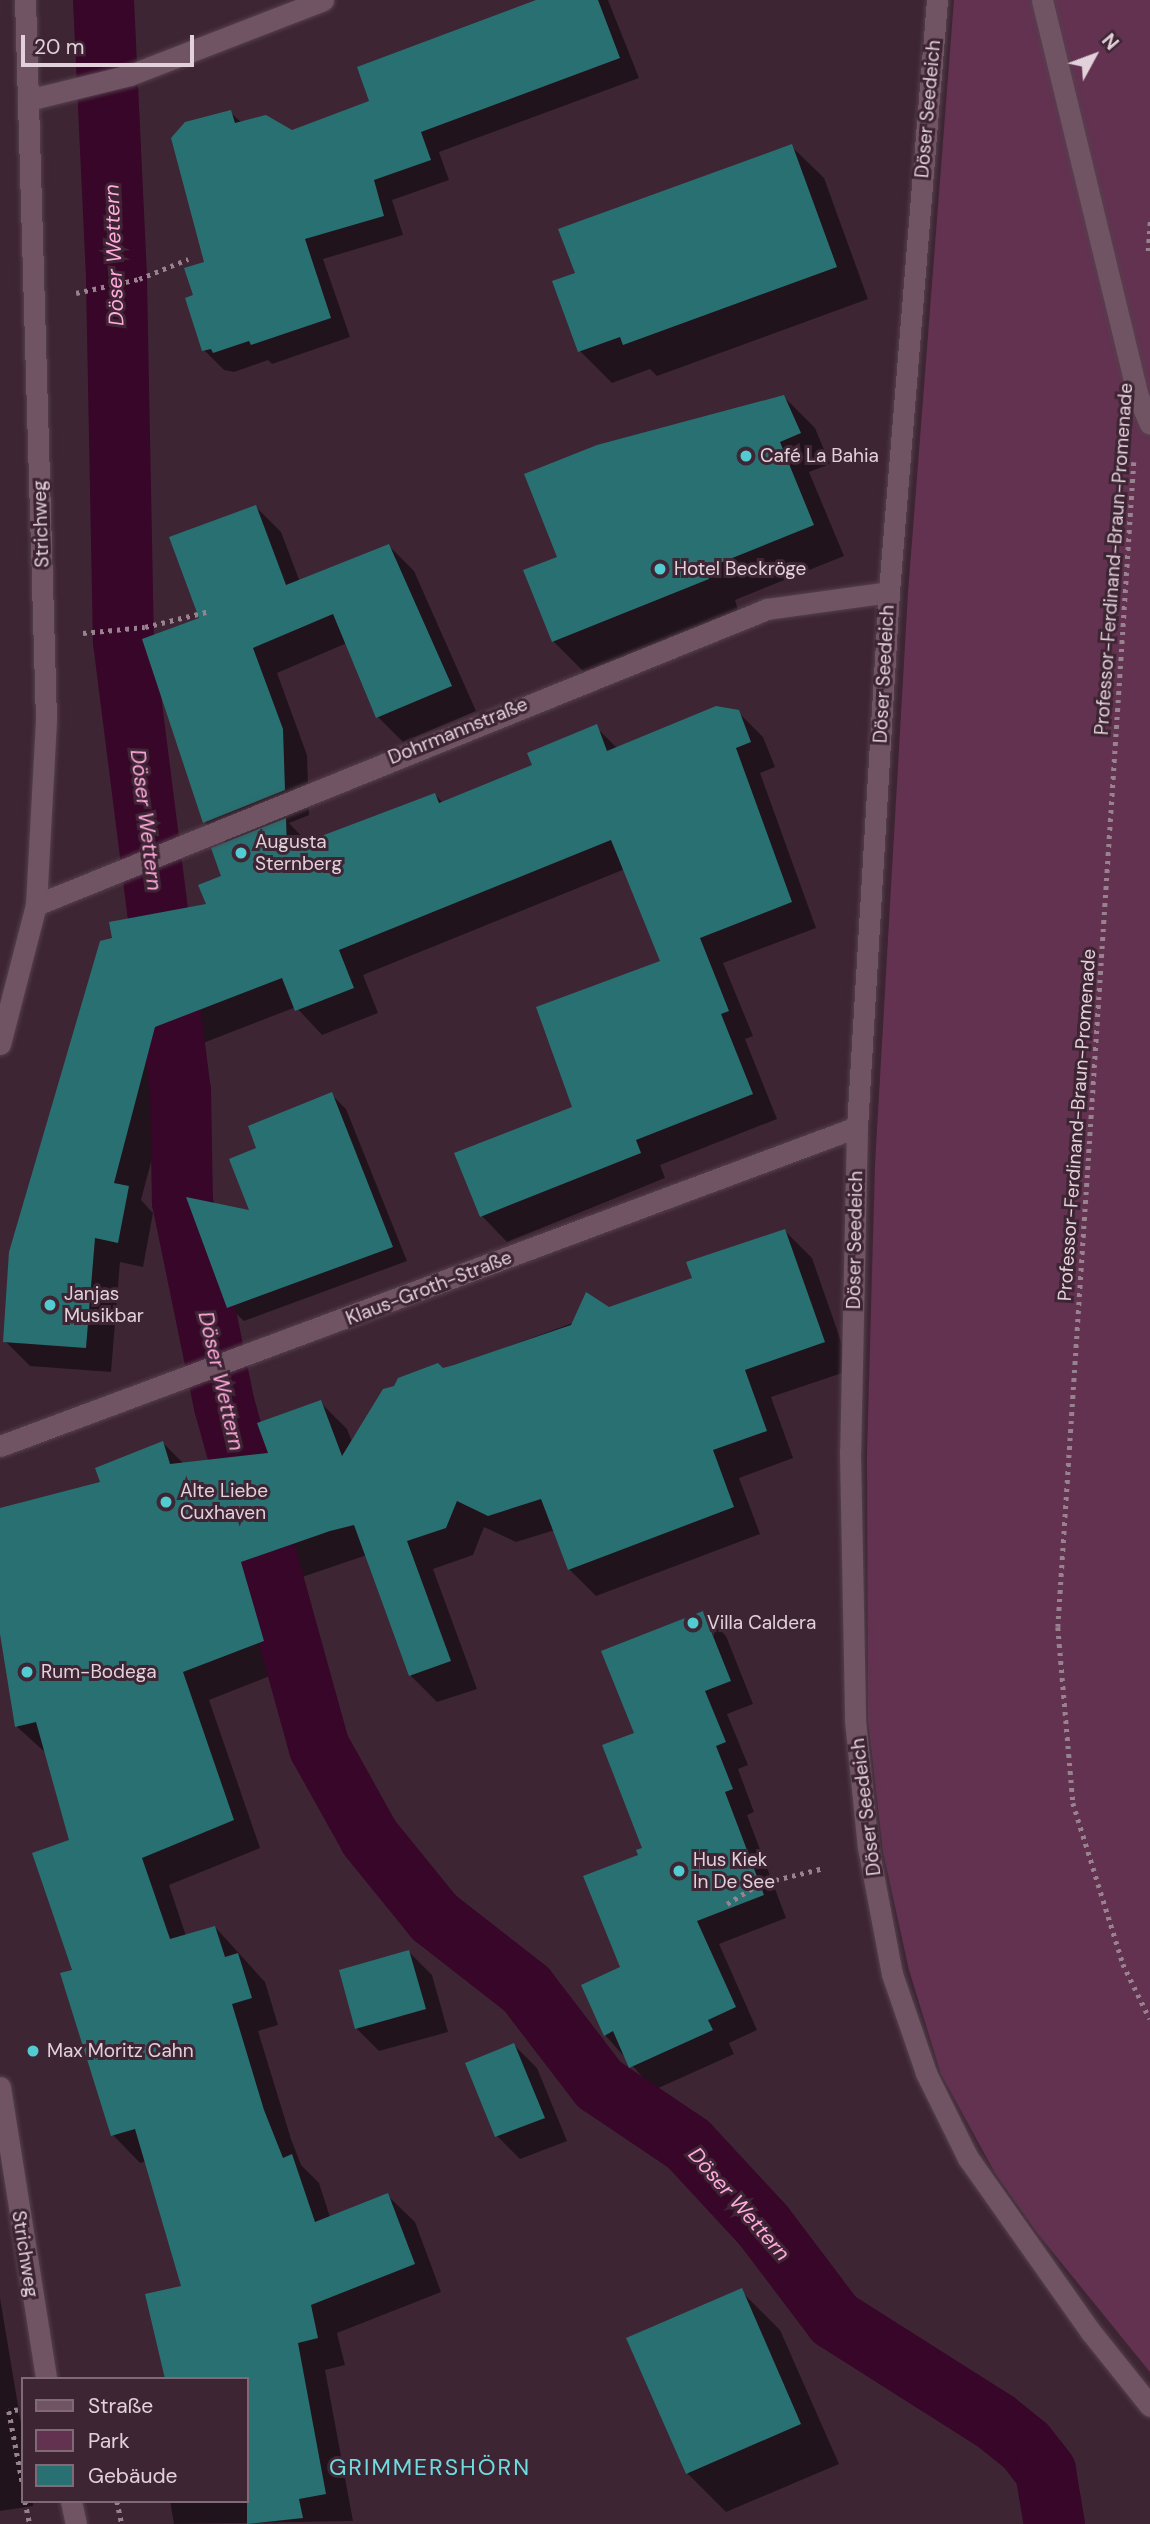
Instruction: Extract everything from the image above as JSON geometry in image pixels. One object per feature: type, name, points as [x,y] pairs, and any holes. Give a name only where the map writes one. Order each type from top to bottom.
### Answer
[{"type":"street","name":"Strichweg","points":[[0,1044],[36,905],[46,719],[25,0]]},
{"type":"street","points":[[28,100],[85,89],[130,75],[323,0]]},
{"type":"street","name":"Döser Seedeich","points":[[937,0],[889,592],[857,1127],[850,1452],[855,1720],[868,1847],[892,1974],[926,2073],[968,2158],[1090,2331],[1150,2406]]},
{"type":"street","points":[[1042,0],[1139,396],[1150,424]]},
{"type":"street","name":"Dohrmannstraße","points":[[36,905],[174,846],[768,609],[889,592]]},
{"type":"street","name":"Klaus-Groth-Straße","points":[[0,1446],[189,1379],[857,1127]]},
{"type":"street","name":"Strichweg","points":[[0,2087],[46,2377]]},
{"type":"street","points":[[71,2503],[76,2524]]},
{"type":"path","points":[[1147,260],[1150,219]]},
{"type":"path","points":[[92,291],[139,279],[188,259]]},
{"type":"path","name":"Professor-Ferdinand-Braun-Promenade","points":[[1139,396],[1058,1626],[1073,1803],[1123,1964],[1150,2019]]},
{"type":"path","points":[[105,630],[145,626],[210,611]]},
{"type":"path","points":[[727,1904],[760,1884],[824,1868]]},
{"type":"path","points":[[21,2410],[9,2411],[21,2475]]},
{"type":"green space","points":[[954,0],[1150,0],[1150,2372],[1038,2234],[995,2173],[941,2074],[909,1970],[883,1852],[868,1719],[867,1456],[875,1165],[908,593]]},
{"type":"building","points":[[536,0],[598,0],[620,58],[421,132],[431,160],[374,180],[384,216],[305,239],[331,318],[251,345],[249,341],[213,353],[211,349],[202,351],[185,298],[193,295],[184,268],[204,262],[171,138],[185,122],[231,110],[235,123],[266,115],[292,130],[369,101],[357,67]]},
{"type":"building","points":[[792,144],[837,267],[623,345],[620,337],[578,352],[552,281],[575,273],[558,229]]},
{"type":"building","points":[[784,395],[801,433],[780,442],[814,525],[705,569],[709,579],[552,642],[523,570],[557,557],[524,474],[597,445]]},
{"type":"building","points":[[256,505],[286,585],[389,544],[452,686],[376,718],[333,614],[253,648],[283,729],[285,790],[203,823],[142,639],[199,618],[169,537]]},
{"type":"building","points":[[716,706],[739,710],[751,742],[736,748],[792,902],[700,938],[729,1011],[721,1014],[753,1094],[636,1140],[641,1153],[480,1217],[454,1153],[572,1107],[536,1007],[660,961],[611,840],[339,950],[354,988],[295,1011],[282,978],[155,1027],[114,1183],[129,1186],[118,1243],[95,1238],[86,1348],[3,1342],[9,1252],[100,941],[112,938],[109,922],[206,904],[198,885],[221,876],[211,848],[286,818],[287,849],[435,793],[439,803],[532,765],[527,753],[597,724],[607,751]]},
{"type":"building","points":[[332,1092],[393,1247],[227,1308],[186,1197],[249,1210],[229,1159],[256,1148],[248,1126]]},
{"type":"building","points":[[785,1229],[825,1342],[745,1370],[767,1431],[713,1450],[734,1507],[568,1570],[541,1499],[488,1516],[457,1501],[446,1528],[407,1541],[451,1661],[409,1676],[354,1525],[330,1531],[241,1562],[264,1641],[183,1672],[234,1820],[142,1858],[170,1939],[215,1926],[225,1957],[238,1953],[252,1998],[232,2004],[264,2110],[283,2158],[292,2154],[315,2222],[388,2193],[415,2264],[311,2305],[318,2338],[298,2343],[326,2494],[299,2499],[303,2518],[247,2524],[248,2377],[165,2377],[145,2294],[181,2286],[135,2129],[111,2136],[60,1973],[72,1970],[32,1853],[69,1840],[36,1722],[15,1727],[0,1634],[0,1508],[100,1482],[95,1468],[163,1441],[170,1464],[268,1453],[257,1423],[321,1400],[342,1456],[383,1389],[394,1386],[398,1378],[438,1363],[443,1368],[454,1365],[571,1325],[586,1292],[609,1307],[692,1278],[686,1262]]},
{"type":"building","points":[[703,1611],[731,1681],[705,1691],[726,1742],[716,1746],[733,1789],[725,1792],[764,1895],[697,1921],[736,2007],[708,2020],[713,2030],[629,2068],[613,2031],[604,2036],[581,1985],[620,1967],[583,1876],[638,1855],[636,1850],[642,1848],[602,1745],[634,1733],[601,1651]]},
{"type":"building","points":[[409,1950],[426,2009],[355,2029],[339,1970]]},
{"type":"building","points":[[514,2043],[545,2118],[495,2137],[465,2063]]},
{"type":"building","points":[[742,2288],[801,2424],[686,2474],[626,2338]]},
{"type":"waterway","name":"Döser Wettern","points":[[103,0],[116,280],[123,641],[180,1090],[182,1201],[224,1405],[319,1747],[369,1837],[434,1917],[526,1989],[599,2084],[688,2144],[763,2225],[834,2319],[995,2421],[1025,2445],[1045,2471],[1054,2524]]},
{"type":"place","name":"Café La Bahia","points":[[746,456]]},
{"type":"place","name":"Hotel Beckröge","points":[[660,569]]},
{"type":"place","name":"Augusta Sternberg","points":[[241,853]]},
{"type":"place","name":"Janjas Musikbar","points":[[50,1305]]},
{"type":"place","name":"Alte Liebe Cuxhaven","points":[[166,1502]]},
{"type":"place","name":"Villa Caldera","points":[[693,1623]]},
{"type":"place","name":"Rum-Bodega","points":[[27,1672]]},
{"type":"place","name":"Hus Kiek In De See","points":[[679,1871]]},
{"type":"place","name":"Max Moritz Cahn","points":[[33,2051]]},
{"type":"district","name":"GRIMMERSHÖRN","points":[[430,2467]]}]
